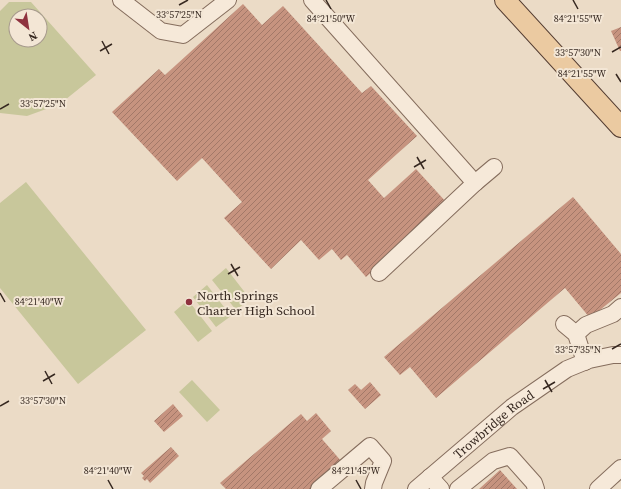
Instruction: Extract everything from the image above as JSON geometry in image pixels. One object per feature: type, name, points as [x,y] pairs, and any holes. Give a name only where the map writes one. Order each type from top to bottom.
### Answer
[{"type":"main road","points":[[505,0],[621,127]]},
{"type":"street","points":[[121,0],[161,31],[183,35],[228,0]]},
{"type":"street","points":[[312,0],[475,183]]},
{"type":"street","points":[[379,273],[494,167]]},
{"type":"street","points":[[576,334],[586,325],[613,314],[621,307]]},
{"type":"street","points":[[564,324],[576,334],[585,362]]},
{"type":"street","name":"Trowbridge Road","points":[[416,489],[512,407],[567,369],[589,360],[621,355]]},
{"type":"street","points":[[319,489],[370,446],[383,461],[373,489]]},
{"type":"street","points":[[458,489],[493,460],[510,456],[534,483],[536,489]]},
{"type":"street","points":[[598,489],[621,468]]},
{"type":"street","points":[[430,477],[441,489]]},
{"type":"green space","points":[[9,2],[31,2],[36,8],[8,8],[8,48],[48,48],[48,21],[96,75],[60,104],[27,116],[0,113],[0,11]]},
{"type":"green space","points":[[26,182],[146,330],[78,384],[0,288],[0,203]]},
{"type":"green space","points":[[226,268],[250,299],[236,310],[212,280]]},
{"type":"green space","points":[[207,285],[231,316],[216,327],[193,297]]},
{"type":"green space","points":[[188,300],[212,331],[198,342],[174,312]]},
{"type":"green space","points":[[192,380],[220,410],[207,422],[179,392]]},
{"type":"building","points":[[243,4],[262,25],[283,6],[362,93],[371,86],[417,136],[368,180],[384,198],[416,169],[447,203],[366,277],[347,255],[341,260],[332,249],[319,260],[301,240],[271,269],[224,218],[242,202],[202,158],[177,181],[112,112],[159,69],[165,75]]},
{"type":"building","points":[[621,27],[621,51],[620,51],[611,31]]},
{"type":"building","points":[[573,197],[621,254],[621,293],[590,318],[565,288],[436,398],[410,367],[400,375],[384,357]]},
{"type":"building","points":[[370,382],[381,395],[365,409],[348,390],[355,384],[361,390]]},
{"type":"building","points":[[173,404],[183,416],[164,432],[154,421]]},
{"type":"building","points":[[316,413],[331,431],[322,439],[342,462],[310,489],[226,489],[220,483],[301,414],[307,421]]},
{"type":"building","points":[[171,447],[179,456],[150,483],[147,479],[145,481],[142,478],[144,476],[141,473]]},
{"type":"building","points":[[500,470],[517,489],[479,489]]},
{"type":"place","name":"North Springs Charter High School","points":[[189,302]]}]
